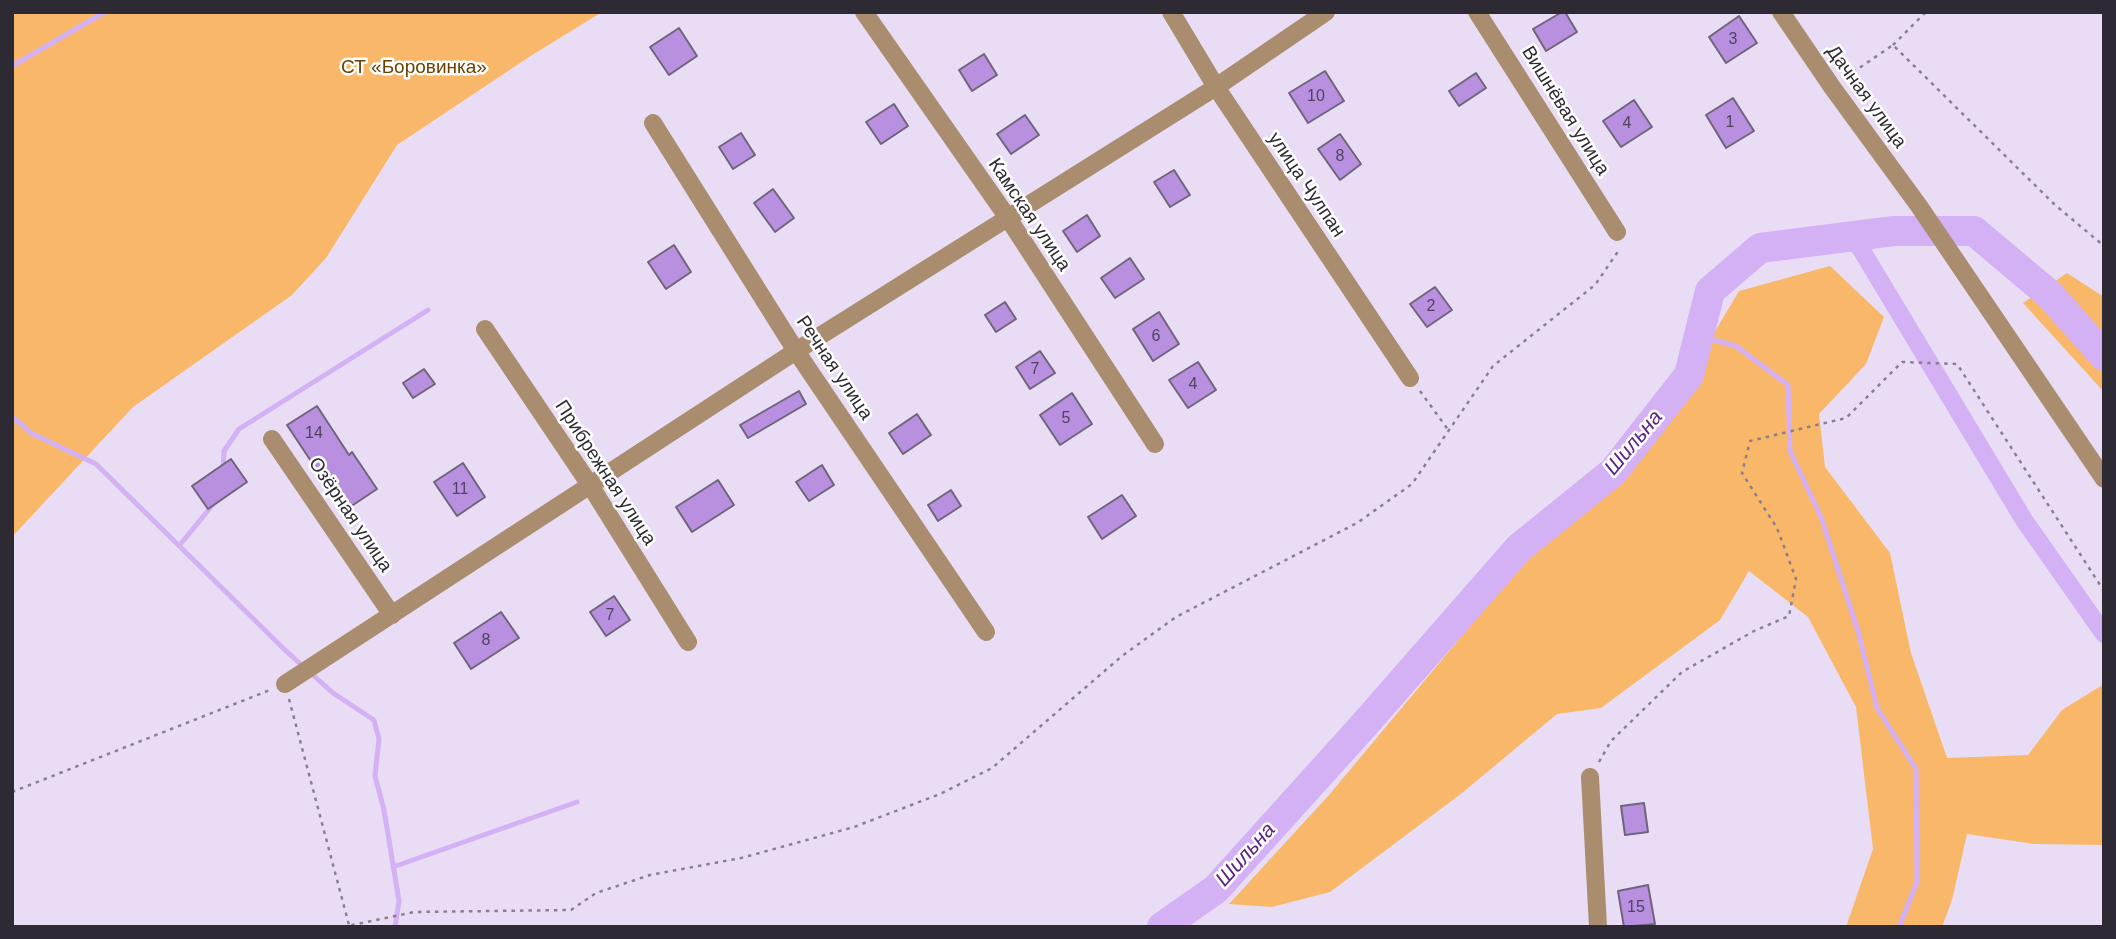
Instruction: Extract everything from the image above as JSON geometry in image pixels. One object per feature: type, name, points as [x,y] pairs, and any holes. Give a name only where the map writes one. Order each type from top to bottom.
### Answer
[{"type":"street","name":"Камская улица","points":[[864,12],[1007,219],[1155,444]]},
{"type":"street","name":"улица Чулпан","points":[[1171,12],[1216,87],[1410,378]]},
{"type":"street","points":[[285,684],[796,351],[1216,87],[1326,12]]},
{"type":"street","name":"Вишнёвая улица","points":[[1477,12],[1617,232]]},
{"type":"street","name":"Дачная улица","points":[[1781,12],[1919,206],[2104,479]]},
{"type":"street","name":"Речная улица","points":[[653,123],[796,351],[986,632]]},
{"type":"street","name":"Прибрежная улица","points":[[485,329],[590,485],[688,642]]},
{"type":"street","name":"Озёрная улица","points":[[272,439],[392,615]]},
{"type":"street","points":[[1590,777],[1598,927]]},
{"type":"path","points":[[1832,87],[1893,45],[1926,12]]},
{"type":"path","points":[[1893,45],[2053,204],[2104,246]]},
{"type":"path","points":[[343,927],[414,912],[571,910],[596,893],[650,875],[741,858],[854,827],[940,794],[992,768],[1122,656],[1176,617],[1357,523],[1412,485],[1493,366],[1595,285],[1624,242],[1617,232]]},
{"type":"path","points":[[1590,777],[1611,741],[1682,672],[1754,631],[1789,616],[1796,579],[1777,528],[1742,473],[1750,440],[1846,418],[1902,362],[1957,363],[2104,591]]},
{"type":"path","points":[[1410,378],[1449,431]]},
{"type":"path","points":[[12,792],[285,684],[349,925]]},
{"type":"green space","name":"СТ «Боровинка»","points":[[12,12],[602,12],[397,145],[326,258],[292,295],[133,407],[12,537]]},
{"type":"green space","points":[[1830,266],[1884,317],[1866,364],[1819,414],[1825,467],[1890,553],[1911,653],[1947,758],[2028,755],[2062,710],[2104,684],[2104,845],[2034,844],[1967,834],[1952,900],[1942,927],[1846,927],[1873,849],[1856,707],[1808,617],[1749,571],[1720,620],[1601,708],[1557,714],[1462,793],[1330,892],[1272,907],[1229,904],[1329,795],[1531,553],[1618,478],[1689,375],[1739,291]]},
{"type":"green space","points":[[2067,273],[2104,297],[2104,392],[2023,303]]},
{"type":"building","points":[[1565,12],[1577,32],[1546,51],[1533,29]]},
{"type":"building","points":[[1739,16],[1757,43],[1726,63],[1709,37]]},
{"type":"building","points":[[679,28],[697,56],[669,75],[650,47]]},
{"type":"building","points":[[984,54],[997,75],[972,91],[959,70]]},
{"type":"building","points":[[1325,71],[1344,101],[1308,123],[1289,93]]},
{"type":"building","points":[[1476,73],[1486,88],[1459,106],[1449,91]]},
{"type":"building","points":[[1733,98],[1754,131],[1726,148],[1706,115]]},
{"type":"building","points":[[1634,100],[1652,127],[1621,147],[1603,121]]},
{"type":"building","points":[[894,104],[908,126],[881,144],[866,122]]},
{"type":"building","points":[[1025,115],[1039,135],[1011,154],[997,134]]},
{"type":"building","points":[[741,133],[755,155],[733,169],[719,147]]},
{"type":"building","points":[[1340,134],[1361,164],[1340,180],[1318,149]]},
{"type":"building","points":[[1174,170],[1190,195],[1170,207],[1154,182]]},
{"type":"building","points":[[773,189],[794,218],[775,232],[754,203]]},
{"type":"building","points":[[1087,215],[1100,236],[1077,252],[1063,231]]},
{"type":"building","points":[[674,245],[691,272],[666,289],[648,262]]},
{"type":"building","points":[[1130,258],[1144,279],[1115,298],[1101,278]]},
{"type":"building","points":[[1435,287],[1452,310],[1427,327],[1410,304]]},
{"type":"building","points":[[1005,302],[1016,319],[996,332],[985,315]]},
{"type":"building","points":[[1159,312],[1179,344],[1153,361],[1133,329]]},
{"type":"building","points":[[1040,351],[1055,373],[1030,389],[1016,367]]},
{"type":"building","points":[[1198,362],[1216,390],[1188,408],[1169,380]]},
{"type":"building","points":[[424,369],[435,384],[413,398],[403,383]]},
{"type":"building","points":[[799,391],[806,404],[748,438],[740,425]]},
{"type":"building","points":[[1072,393],[1092,424],[1060,445],[1040,415]]},
{"type":"building","points":[[317,406],[349,455],[352,452],[377,489],[344,511],[287,425]]},
{"type":"building","points":[[917,414],[931,435],[903,454],[889,433]]},
{"type":"building","points":[[231,459],[247,482],[208,509],[192,486]]},
{"type":"building","points":[[463,463],[485,497],[457,516],[434,482]]},
{"type":"building","points":[[822,465],[834,485],[809,501],[796,482]]},
{"type":"building","points":[[718,480],[734,505],[692,532],[676,507]]},
{"type":"building","points":[[951,490],[961,506],[938,521],[928,505]]},
{"type":"building","points":[[1122,495],[1136,516],[1102,539],[1088,517]]},
{"type":"building","points":[[614,596],[630,620],[606,636],[590,612]]},
{"type":"building","points":[[501,612],[519,638],[471,669],[454,643]]},
{"type":"building","points":[[1644,803],[1648,832],[1625,835],[1621,806]]},
{"type":"building","points":[[1648,885],[1655,924],[1624,927],[1618,891]]},
{"type":"waterway","points":[[12,66],[105,12]]},
{"type":"waterway","name":"Шильна","points":[[1162,927],[1216,889],[1519,548],[1613,472],[1689,375],[1710,291],[1760,248],[1894,231],[1974,231],[2050,295],[2104,356]]},
{"type":"waterway","points":[[1853,236],[2024,520],[2104,634]]},
{"type":"waterway","points":[[223,471],[224,451],[239,429],[428,310]]},
{"type":"waterway","points":[[1699,336],[1736,346],[1788,385],[1790,451],[1821,517],[1858,631],[1877,708],[1916,769],[1917,882],[1899,927]]},
{"type":"waterway","points":[[12,416],[31,433],[96,464],[286,651],[333,693],[374,720],[379,739],[375,776],[384,810],[399,901],[395,927]]},
{"type":"waterway","points":[[179,546],[215,502]]},
{"type":"waterway","points":[[393,867],[577,802]]}]
